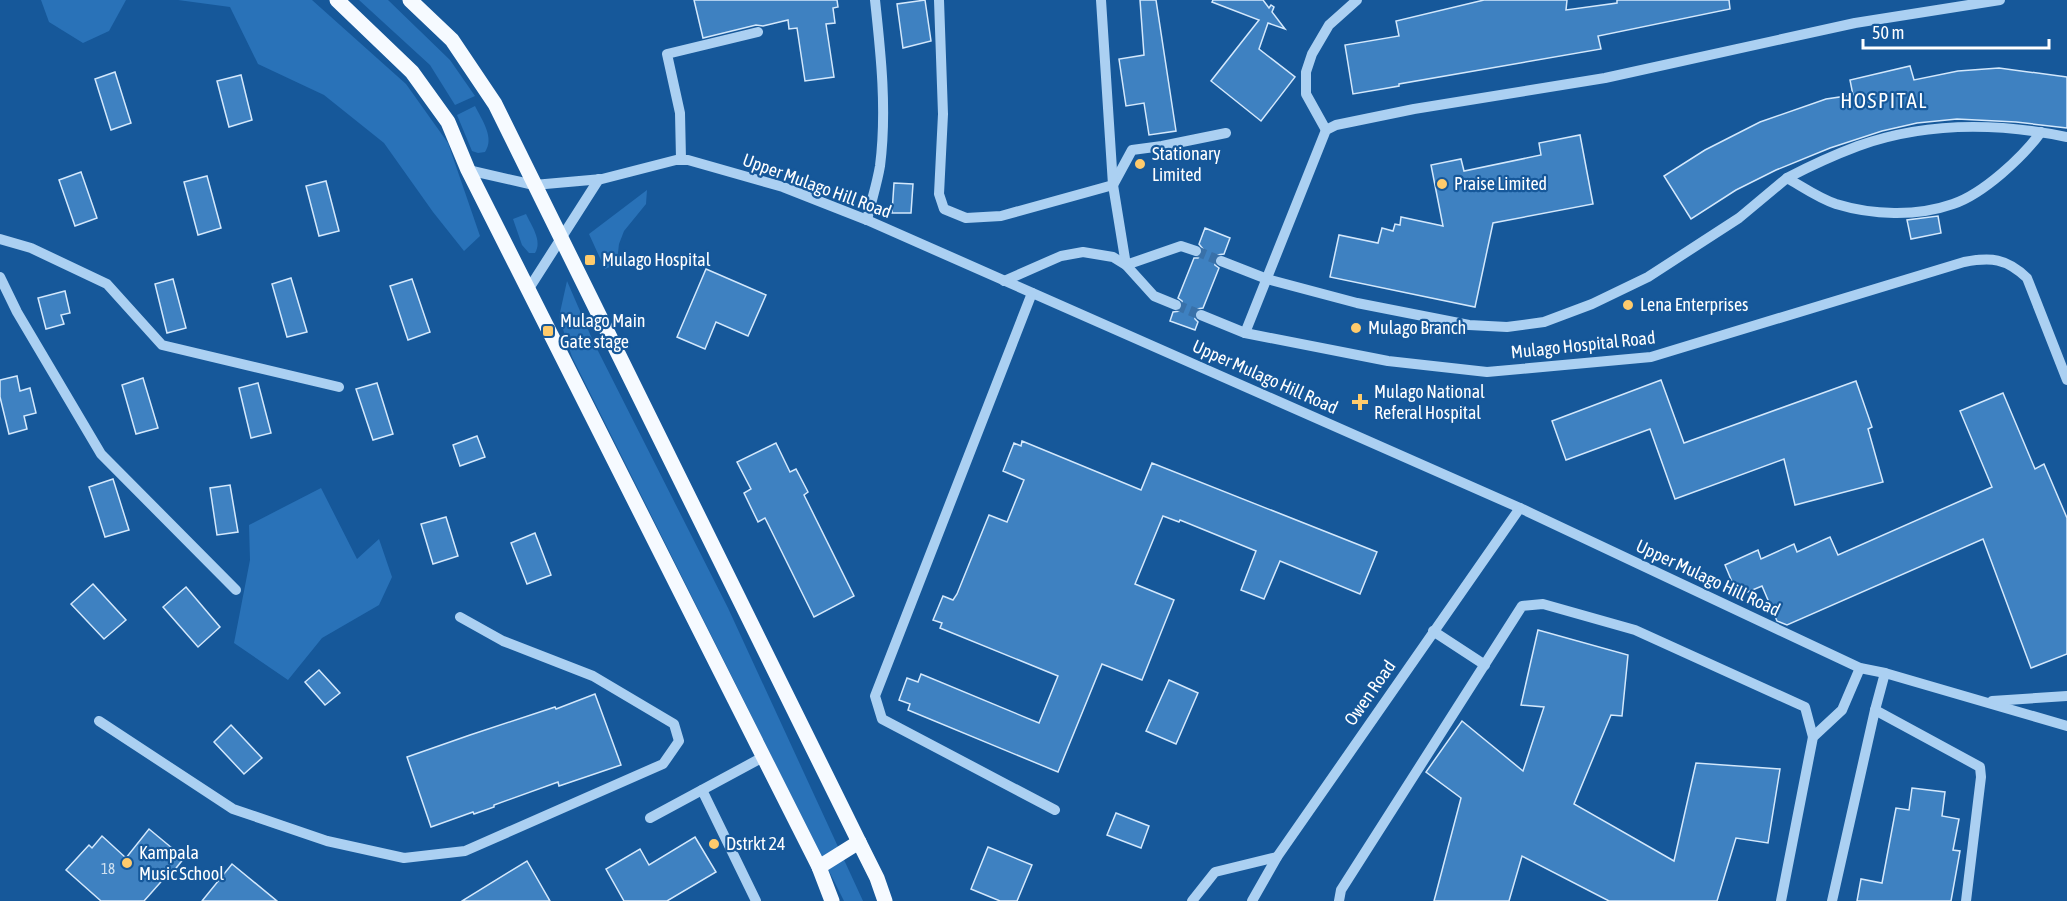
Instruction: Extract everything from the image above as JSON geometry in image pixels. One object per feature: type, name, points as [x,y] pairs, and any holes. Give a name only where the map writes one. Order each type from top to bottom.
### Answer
[{"type":"main road","points":[[337,0],[412,72],[448,122],[468,170],[819,867],[832,901]]},
{"type":"main road","points":[[410,0],[452,40],[495,104],[877,878],[885,901]]},
{"type":"main road","points":[[819,867],[859,842]]},
{"type":"street","points":[[867,220],[880,167],[883,116],[881,51],[875,0]]},
{"type":"street","points":[[939,0],[942,114],[939,194],[944,209],[966,218],[1001,216],[1113,185],[1132,150],[1226,133]]},
{"type":"street","points":[[1101,0],[1113,185],[1126,265]]},
{"type":"street","points":[[1326,130],[1306,94],[1306,72],[1312,54],[1329,25],[1358,0]]},
{"type":"street","points":[[1245,333],[1326,130],[1336,125],[1414,109],[1605,78],[1855,24],[2000,0]]},
{"type":"street","points":[[681,159],[680,112],[667,54],[758,32]]},
{"type":"street","points":[[1221,261],[1268,279],[1357,303],[1469,325],[1507,327],[1544,322],[1592,304],[1648,277],[1739,218],[1787,178],[1860,145],[1930,129],[1981,127],[2041,132],[2067,137]]},
{"type":"street","points":[[1787,178],[1834,203],[1870,212],[1899,213],[1929,210],[1955,204],[1989,185],[2031,145],[2041,132]]},
{"type":"street","name":"Upper Mulago Hill Road","points":[[468,170],[534,185],[599,179],[681,159],[783,188],[867,220],[1520,508],[1860,668],[2067,726]]},
{"type":"street","points":[[528,290],[599,179]]},
{"type":"street","points":[[0,239],[31,248],[107,284],[162,345],[339,387]]},
{"type":"street","points":[[1126,265],[1181,246],[1196,251]]},
{"type":"street","points":[[1004,281],[1061,256],[1083,252],[1113,257],[1126,265],[1155,296],[1176,305]]},
{"type":"street","name":"Mulago Hospital Road","points":[[1201,315],[1245,333],[1388,361],[1487,372],[1651,357],[1964,262],[1983,259],[2001,261],[2017,268],[2027,278],[2067,380]]},
{"type":"street","points":[[0,277],[17,312],[101,454],[236,590]]},
{"type":"street","points":[[1032,293],[875,696],[882,719],[1055,810]]},
{"type":"street","name":"Owen Road","points":[[1252,901],[1277,856],[1520,508]]},
{"type":"street","points":[[1339,901],[1341,890],[1522,606],[1543,604],[1635,630],[1805,707],[1813,737],[1781,901]]},
{"type":"street","points":[[99,721],[233,809],[327,841],[404,858],[465,851],[663,764],[679,741],[674,723],[592,676],[503,642],[460,617]]},
{"type":"street","points":[[1433,631],[1485,665]]},
{"type":"street","points":[[1813,737],[1842,710],[1860,668]]},
{"type":"street","points":[[1832,901],[1885,674]]},
{"type":"street","points":[[1983,702],[2067,696]]},
{"type":"street","points":[[1875,710],[1980,767],[1981,777],[1966,901]]},
{"type":"street","points":[[650,818],[763,757]]},
{"type":"street","points":[[702,790],[756,901]]},
{"type":"street","points":[[1192,901],[1215,872],[1277,856]]},
{"type":"shaded area","points":[[41,0],[126,0],[109,31],[83,43],[49,22]]},
{"type":"shaded area","points":[[178,0],[312,0],[406,84],[448,143],[480,236],[464,251],[384,143],[324,95],[258,64],[230,7]]},
{"type":"shaded area","points":[[359,0],[388,0],[450,60],[475,96],[455,105],[430,65]]},
{"type":"shaded area","points":[[475,106],[489,141],[485,152],[478,153],[472,151],[457,115]]},
{"type":"shaded area","points":[[647,190],[646,204],[624,231],[619,244],[617,261],[605,269],[589,234]]},
{"type":"shaded area","points":[[526,214],[537,238],[535,253],[529,253],[522,245],[513,219]]},
{"type":"shaded area","points":[[567,281],[593,341],[728,608],[863,901],[844,901],[572,357],[559,317]]},
{"type":"shaded area","points":[[321,488],[357,559],[379,539],[392,577],[379,605],[322,638],[288,680],[234,643],[250,560],[249,525]]},
{"type":"building","points":[[694,0],[837,0],[838,7],[833,8],[835,23],[826,24],[834,77],[805,81],[797,28],[789,29],[788,20],[703,38]]},
{"type":"building","points":[[925,0],[931,41],[903,48],[897,4]]},
{"type":"building","points":[[1140,0],[1156,0],[1176,131],[1149,135],[1144,103],[1126,106],[1119,59],[1144,55]]},
{"type":"building","points":[[1213,0],[1263,0],[1269,8],[1271,5],[1274,7],[1272,12],[1285,29],[1268,23],[1259,49],[1295,77],[1261,121],[1211,81],[1259,20],[1212,2]]},
{"type":"building","points":[[1484,0],[1567,0],[1566,10],[1617,3],[1617,0],[1729,0],[1730,9],[1598,36],[1601,49],[1353,94],[1345,45],[1399,36],[1396,21]]},
{"type":"building","points":[[1910,66],[1914,80],[1958,71],[1999,68],[2067,77],[2067,128],[2016,122],[1957,119],[1917,123],[1882,131],[1830,148],[1776,170],[1736,190],[1691,219],[1664,176],[1705,150],[1760,122],[1826,99],[1853,95],[1850,80]]},
{"type":"building","points":[[115,72],[131,123],[111,130],[95,79]]},
{"type":"building","points":[[241,75],[252,120],[229,127],[217,81]]},
{"type":"building","points":[[1580,135],[1593,204],[1493,223],[1475,307],[1330,277],[1339,235],[1378,243],[1382,228],[1393,231],[1395,224],[1400,225],[1401,217],[1443,226],[1431,165],[1461,159],[1464,171],[1541,155],[1539,143]]},
{"type":"building","points":[[81,172],[97,218],[75,226],[59,180]]},
{"type":"building","points":[[207,176],[221,228],[198,235],[184,182]]},
{"type":"building","points":[[326,181],[339,231],[319,236],[306,186]]},
{"type":"building","points":[[894,183],[913,184],[911,213],[892,213]]},
{"type":"building","points":[[1938,216],[1941,233],[1911,239],[1907,220]]},
{"type":"building","points":[[1205,228],[1230,238],[1224,254],[1217,255],[1214,259],[1215,265],[1219,268],[1203,308],[1197,309],[1194,313],[1198,322],[1195,330],[1170,321],[1173,312],[1180,311],[1183,307],[1182,301],[1178,298],[1194,258],[1203,254],[1203,249],[1199,244]]},
{"type":"building","points":[[706,269],[766,295],[748,336],[716,322],[705,349],[677,337]]},
{"type":"building","points":[[291,278],[307,332],[287,337],[272,284]]},
{"type":"building","points":[[173,279],[186,328],[167,333],[155,284]]},
{"type":"building","points":[[412,279],[430,332],[408,340],[390,286]]},
{"type":"building","points":[[65,291],[70,313],[61,315],[64,324],[46,329],[38,298]]},
{"type":"building","points":[[17,376],[20,391],[30,388],[36,413],[24,416],[27,429],[9,434],[0,397],[0,380]]},
{"type":"building","points":[[143,378],[158,428],[136,434],[122,385]]},
{"type":"building","points":[[1661,380],[1684,443],[1856,381],[1872,427],[1868,429],[1883,482],[1795,505],[1784,459],[1675,499],[1650,429],[1566,460],[1552,421]]},
{"type":"building","points":[[258,383],[271,433],[251,438],[239,388]]},
{"type":"building","points":[[377,383],[393,434],[373,440],[356,389]]},
{"type":"building","points":[[2003,393],[2035,469],[2044,464],[2067,518],[2067,654],[2031,668],[1983,539],[1787,625],[1777,621],[1762,586],[1738,596],[1725,565],[1758,550],[1761,559],[1794,544],[1797,552],[1830,537],[1838,555],[1992,487],[1960,411]]},
{"type":"building","points":[[477,436],[485,457],[460,466],[453,445]]},
{"type":"building","points":[[1022,441],[1141,490],[1152,463],[1377,552],[1360,594],[1280,561],[1264,599],[1241,590],[1256,551],[1180,520],[1179,522],[1163,516],[1135,584],[1174,600],[1142,680],[1102,664],[1058,772],[908,710],[910,704],[899,700],[907,678],[918,682],[921,674],[1039,723],[1058,676],[940,628],[942,623],[933,620],[943,596],[953,600],[957,594],[989,515],[1007,522],[1024,480],[1003,471],[1014,443],[1021,446]]},
{"type":"building","points":[[776,443],[790,472],[796,469],[808,492],[804,495],[854,596],[814,617],[765,518],[758,522],[744,493],[751,489],[737,462]]},
{"type":"building","points":[[113,479],[129,530],[105,537],[89,487]]},
{"type":"building","points":[[230,485],[238,532],[217,535],[210,488]]},
{"type":"building","points":[[446,517],[458,556],[433,564],[421,524]]},
{"type":"building","points":[[535,533],[551,575],[527,584],[511,543]]},
{"type":"building","points":[[93,584],[126,620],[104,639],[71,604]]},
{"type":"building","points":[[186,587],[220,627],[198,647],[163,607]]},
{"type":"building","points":[[1538,630],[1628,655],[1622,716],[1611,715],[1574,804],[1674,861],[1696,763],[1780,769],[1768,843],[1736,838],[1717,901],[1609,901],[1522,856],[1509,901],[1434,901],[1461,798],[1426,772],[1462,721],[1523,771],[1544,707],[1521,705]]},
{"type":"building","points":[[319,670],[340,693],[325,705],[305,682]]},
{"type":"building","points":[[1169,680],[1198,693],[1176,744],[1146,731]]},
{"type":"building","points":[[595,694],[621,765],[559,786],[558,782],[494,805],[494,807],[431,827],[407,757],[555,707],[556,709]]},
{"type":"building","points":[[231,725],[262,758],[244,774],[214,742]]},
{"type":"building","points":[[1912,788],[1945,792],[1942,816],[1959,819],[1953,850],[1960,851],[1951,901],[1857,901],[1861,879],[1882,883],[1896,808],[1909,810]]},
{"type":"building","points":[[1116,813],[1149,826],[1141,848],[1107,835]]},
{"type":"building","points":[[149,829],[184,858],[169,877],[167,875],[144,901],[101,901],[66,870],[89,845],[92,848],[102,836],[126,858]]},
{"type":"building","points":[[695,837],[716,872],[667,901],[624,901],[606,869],[640,849],[649,865]]},
{"type":"building","points":[[988,847],[1032,865],[1017,901],[1000,901],[971,889]]},
{"type":"building","points":[[527,861],[550,901],[462,901]]},
{"type":"building","points":[[232,864],[277,901],[202,901]]},
{"type":"tunnel","points":[[1196,251],[1221,261]]},
{"type":"tunnel","points":[[1176,305],[1201,315]]},
{"type":"place","name":"Stationary Limited","points":[[1140,164]]},
{"type":"place","name":"Praise Limited","points":[[1442,184]]},
{"type":"place","name":"Mulago Hospital","points":[[590,260]]},
{"type":"place","name":"Lena Enterprises","points":[[1628,305]]},
{"type":"place","name":"Mulago Branch","points":[[1356,328]]},
{"type":"place","name":"Mulago Main Gate stage","points":[[548,331]]},
{"type":"place","name":"Mulago National Referal Hospital","points":[[1360,402]]},
{"type":"place","name":"Dstrkt 24","points":[[714,844]]},
{"type":"place","name":"Kampala Music School","points":[[127,863]]},
{"type":"district","name":"HOSPITAL","points":[[1884,101]]}]
